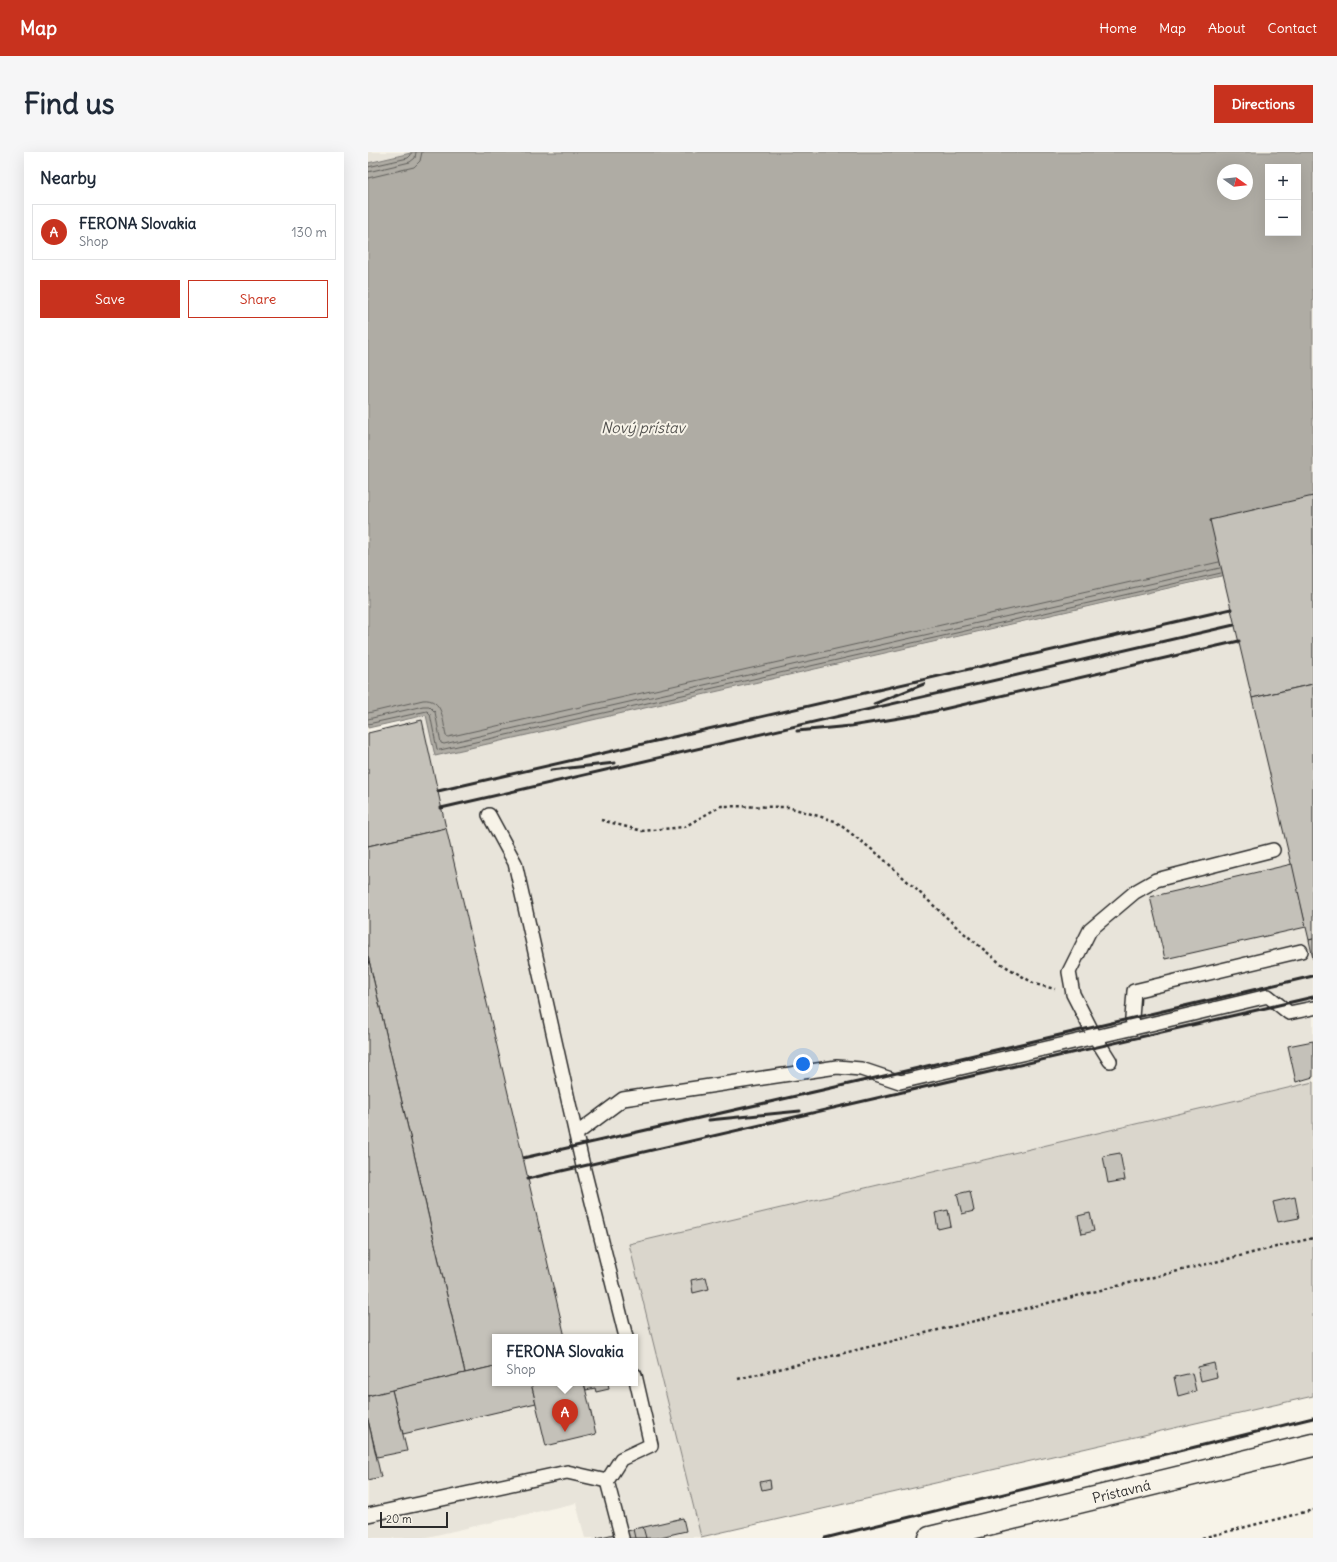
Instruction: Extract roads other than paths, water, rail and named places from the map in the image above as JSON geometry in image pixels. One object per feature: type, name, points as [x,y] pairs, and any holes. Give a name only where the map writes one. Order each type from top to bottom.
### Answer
[{"type":"street","name":"Prístavná","points":[[930,1538],[1313,1445]]},
{"type":"lane","points":[[489,814],[515,863],[583,1166],[625,1334]]},
{"type":"lane","points":[[1110,1061],[1095,1037],[1073,994],[1069,972],[1090,930],[1135,892],[1156,880],[1273,850]]},
{"type":"lane","points":[[1134,1028],[1132,1018],[1134,991],[1301,951]]},
{"type":"lane","points":[[576,1134],[623,1098],[837,1067],[861,1069],[900,1082],[1268,996],[1289,1013],[1313,1008]]},
{"type":"lane","points":[[622,1538],[607,1481],[621,1460],[651,1445],[638,1386]]},
{"type":"lane","points":[[368,1515],[567,1472],[607,1481]]},
{"type":"water","name":"Nový prístav","points":[[415,152],[1313,152],[1313,555],[435,756],[426,715],[368,728],[368,163]]},
{"type":"railway","points":[[438,791],[1231,609]]},
{"type":"railway","points":[[441,808],[1234,625]]},
{"type":"railway","points":[[797,731],[851,726],[918,715],[1239,641]]},
{"type":"railway","points":[[874,704],[924,684]]},
{"type":"railway","points":[[551,770],[615,763]]},
{"type":"railway","points":[[523,1158],[1313,976]]},
{"type":"railway","points":[[527,1179],[1313,997]]},
{"type":"railway","points":[[709,1120],[800,1111]]},
{"type":"railway","points":[[825,1538],[1313,1418]]},
{"type":"place","name":"FERONA Slovakia","points":[[565,1432]]}]
